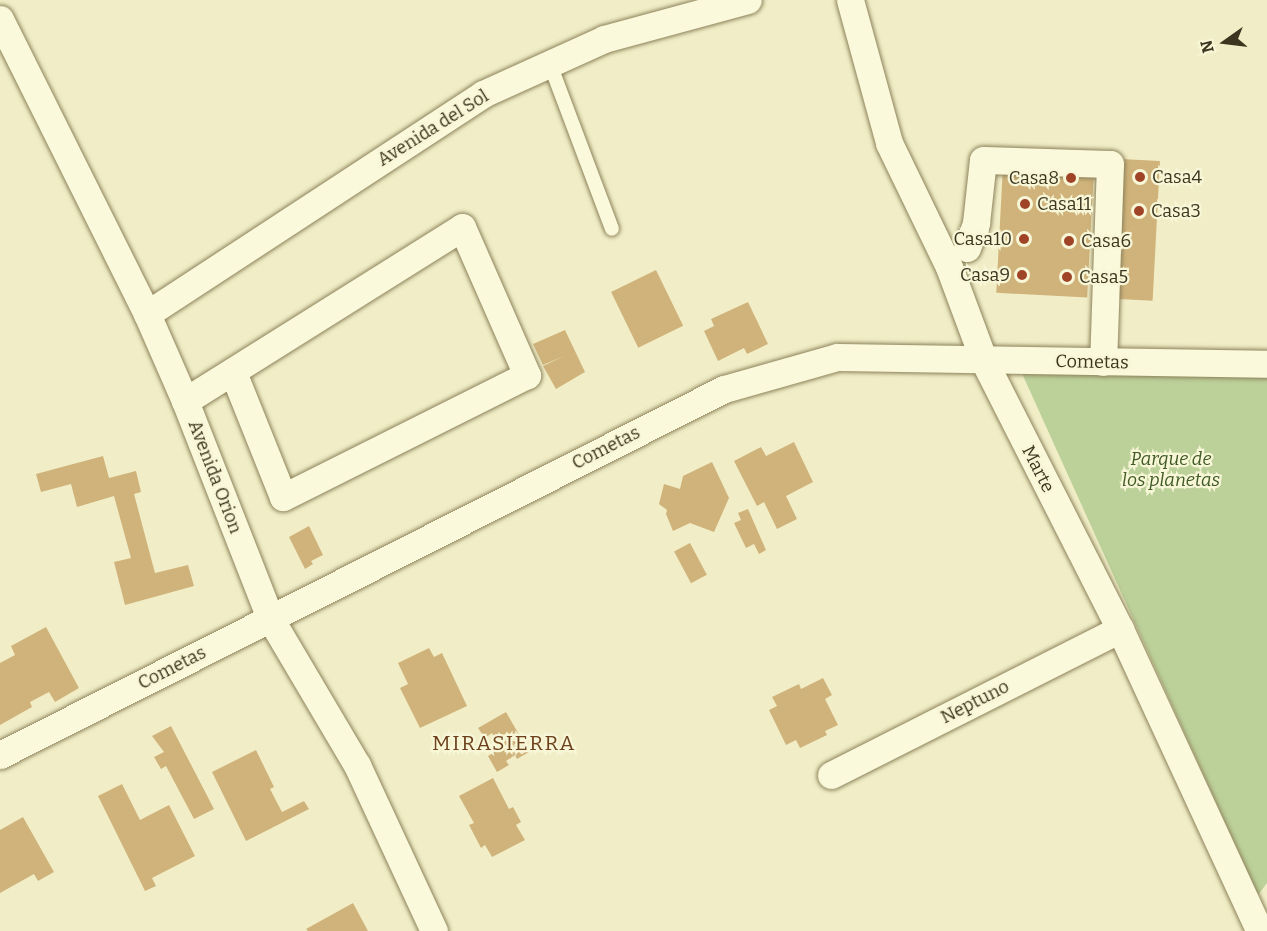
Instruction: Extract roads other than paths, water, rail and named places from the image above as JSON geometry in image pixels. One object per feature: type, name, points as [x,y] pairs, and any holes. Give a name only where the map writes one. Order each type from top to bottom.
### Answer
[{"type":"street","name":"Avenida del Sol","points":[[147,314],[483,94],[604,39],[748,0]]},
{"type":"street","name":"Marte","points":[[850,0],[889,143],[949,267],[984,361],[1120,629],[1260,923]]},
{"type":"street","name":"Avenida Orion","points":[[0,19],[147,314],[185,401],[270,618],[357,765],[434,931]]},
{"type":"street","points":[[967,248],[976,223],[983,160],[1110,164],[1102,362]]},
{"type":"street","points":[[185,401],[462,228],[527,375],[283,497],[233,372]]},
{"type":"street","name":"Cometas","points":[[0,755],[724,389],[837,357],[1267,364]]},
{"type":"street","name":"Neptuno","points":[[831,775],[1120,629]]},
{"type":"lane","points":[[550,64],[612,229]]},
{"type":"place","name":"Casa4","points":[[1140,177]]},
{"type":"place","name":"Casa8","points":[[1071,178]]},
{"type":"place","name":"Casa11","points":[[1025,204]]},
{"type":"place","name":"Casa3","points":[[1139,211]]},
{"type":"place","name":"Casa10","points":[[1024,239]]},
{"type":"place","name":"Casa6","points":[[1069,241]]},
{"type":"place","name":"Casa9","points":[[1022,275]]},
{"type":"place","name":"Casa5","points":[[1067,277]]},
{"type":"district","name":"MIRASIERRA","points":[[504,743]]},
{"type":"park label","name":"Parque de los planetas","points":[[1171,470]]}]
